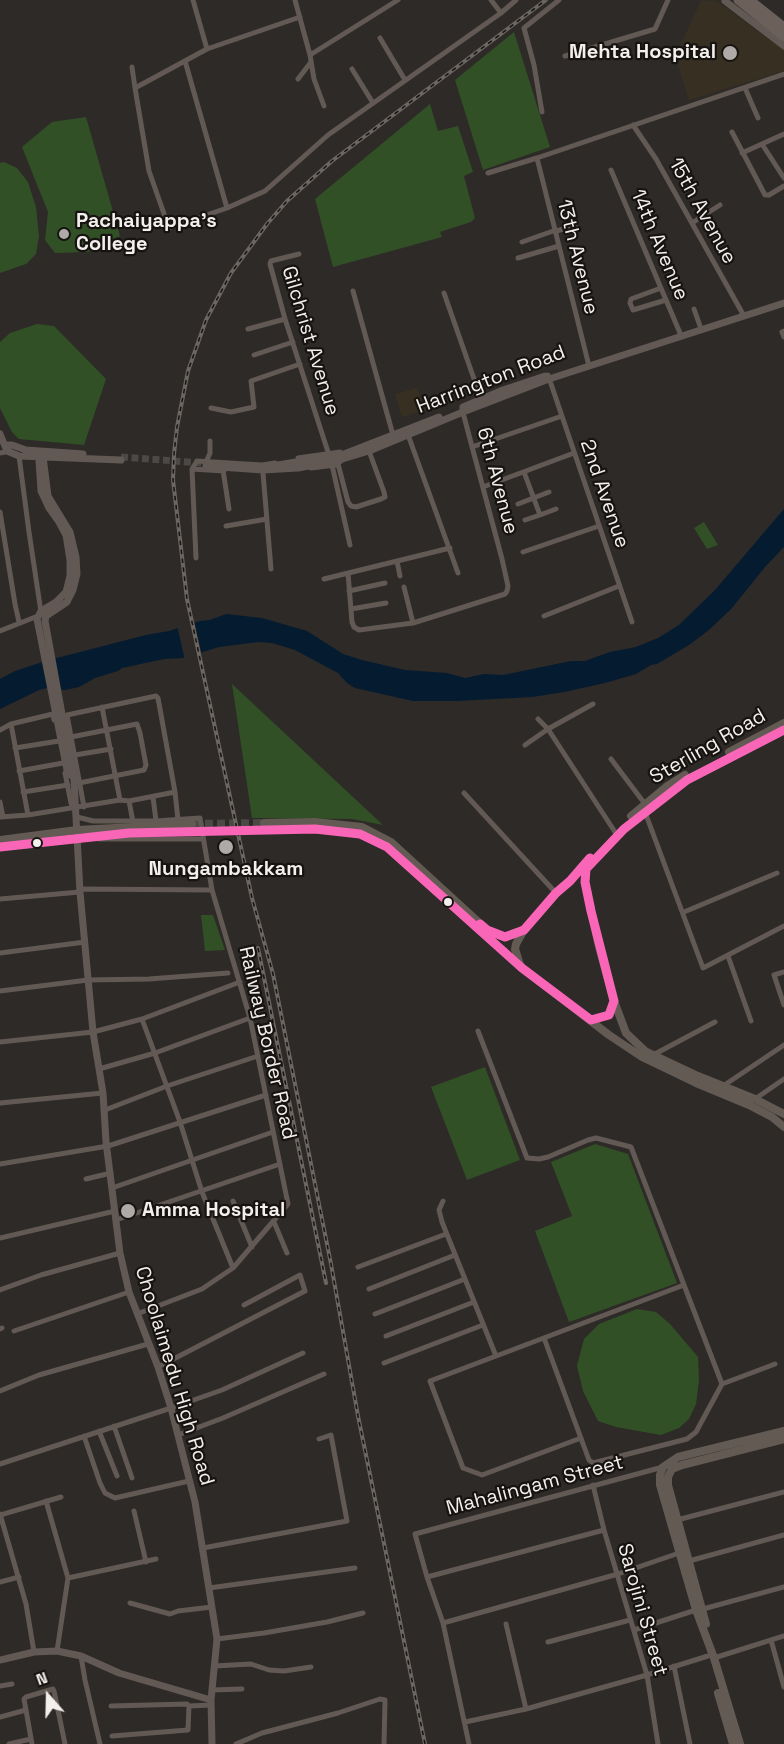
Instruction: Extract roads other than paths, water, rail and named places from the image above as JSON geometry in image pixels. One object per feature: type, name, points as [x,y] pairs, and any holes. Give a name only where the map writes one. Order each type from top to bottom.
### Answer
[{"type":"main road","points":[[738,0],[784,37]]},
{"type":"main road","points":[[752,0],[784,25]]},
{"type":"main road","name":"Sterling Road","points":[[588,896],[585,882],[586,869],[666,787],[784,723]]},
{"type":"main road","name":"Sterling Road","points":[[524,930],[615,832],[645,808],[687,780],[784,730]]},
{"type":"main road","points":[[264,826],[360,834],[383,842],[391,842],[487,930],[505,937],[524,930]]},
{"type":"main road","points":[[0,840],[77,834],[193,828],[90,836],[77,834],[0,847]]},
{"type":"main road","points":[[383,842],[522,968],[591,1020],[643,1054],[696,1083],[750,1105],[772,1117],[784,1127]]},
{"type":"main road","points":[[570,881],[582,884],[588,896],[614,1001],[626,1032],[643,1054],[654,1055],[755,1099],[782,1113],[784,1127]]},
{"type":"main road","points":[[522,968],[515,949],[524,930]]},
{"type":"main road","points":[[591,1020],[609,1015],[614,1001]]},
{"type":"main road","points":[[733,1744],[700,1610],[660,1485],[660,1475],[663,1467],[678,1457],[784,1431]]},
{"type":"main road","points":[[700,1610],[689,1561],[683,1552],[668,1477],[672,1469],[682,1465],[784,1439]]},
{"type":"main road","points":[[712,1656],[740,1744]]},
{"type":"main road","points":[[722,1686],[730,1694],[746,1744]]},
{"type":"street","points":[[193,0],[207,49]]},
{"type":"street","points":[[295,0],[310,55],[314,80],[324,106]]},
{"type":"street","points":[[310,55],[398,0]]},
{"type":"street","points":[[491,0],[501,13]]},
{"type":"street","points":[[132,67],[149,171],[169,228],[227,208],[265,191],[328,135],[501,13],[516,0]]},
{"type":"street","points":[[543,112],[534,64],[524,28],[559,0]]},
{"type":"street","points":[[566,56],[655,29],[668,0]]},
{"type":"street","points":[[724,0],[784,46]]},
{"type":"street","points":[[135,88],[207,49],[300,17]]},
{"type":"street","points":[[380,38],[405,80]]},
{"type":"street","points":[[185,61],[227,208]]},
{"type":"street","points":[[298,79],[311,62]]},
{"type":"street","points":[[352,69],[373,103]]},
{"type":"street","points":[[488,173],[784,74]]},
{"type":"street","points":[[745,88],[758,118]]},
{"type":"street","name":"15th Avenue","points":[[633,125],[656,159],[743,314]]},
{"type":"street","points":[[732,132],[765,195],[784,186]]},
{"type":"street","points":[[742,153],[784,134]]},
{"type":"street","points":[[762,144],[784,178]]},
{"type":"street","name":"13th Avenue","points":[[537,158],[588,363]]},
{"type":"street","name":"14th Avenue","points":[[611,170],[680,333]]},
{"type":"street","points":[[692,223],[720,205]]},
{"type":"street","points":[[522,242],[575,226]]},
{"type":"street","points":[[518,258],[559,246]]},
{"type":"street","name":"Gilchrist Avenue","points":[[299,254],[270,262],[285,319],[335,459]]},
{"type":"street","points":[[661,288],[631,299],[630,303],[633,310],[666,300]]},
{"type":"street","points":[[353,291],[393,435]]},
{"type":"street","points":[[444,293],[481,399]]},
{"type":"street","name":"Harrington Road","points":[[205,461],[263,467],[335,459],[393,435],[407,433],[503,390],[784,300]]},
{"type":"street","points":[[694,309],[700,326]]},
{"type":"street","points":[[462,410],[549,377],[743,314]]},
{"type":"street","points":[[248,329],[285,319]]},
{"type":"street","points":[[784,331],[782,332],[784,337]]},
{"type":"street","points":[[254,355],[293,342]]},
{"type":"street","points":[[210,408],[231,412],[254,408],[251,381],[300,364]]},
{"type":"street","name":"2nd Avenue","points":[[549,377],[632,622]]},
{"type":"street","name":"6th Avenue","points":[[413,623],[505,594],[508,586],[462,410]]},
{"type":"street","points":[[472,447],[562,416]]},
{"type":"street","points":[[192,469],[263,473],[369,451],[407,433],[458,573]]},
{"type":"street","points":[[0,434],[6,448],[19,456],[121,458],[6,448]]},
{"type":"street","points":[[196,558],[192,469],[197,461],[205,461],[210,441]]},
{"type":"street","points":[[335,459],[348,502],[351,506],[356,507],[385,497],[369,451]]},
{"type":"street","points":[[483,487],[574,453]]},
{"type":"street","points":[[19,456],[41,614]]},
{"type":"street","points":[[0,631],[67,602],[73,590],[76,556],[70,532],[48,496],[41,458]]},
{"type":"street","points":[[335,459],[350,545]]},
{"type":"street","points":[[223,470],[229,508]]},
{"type":"street","points":[[524,472],[540,514]]},
{"type":"street","points":[[263,473],[271,569]]},
{"type":"street","points":[[518,504],[549,492]]},
{"type":"street","points":[[525,520],[556,509]]},
{"type":"street","points":[[0,512],[2,541],[20,622]]},
{"type":"street","points":[[226,526],[267,519]]},
{"type":"street","points":[[523,552],[599,526]]},
{"type":"street","points":[[324,579],[450,548]]},
{"type":"street","points":[[397,561],[400,576]]},
{"type":"street","points":[[348,573],[353,624],[359,630],[413,623],[404,587]]},
{"type":"street","points":[[349,591],[385,583]]},
{"type":"street","points":[[544,616],[619,586]]},
{"type":"street","points":[[351,609],[386,603]]},
{"type":"street","name":"Choolaimedu High Road","points":[[41,614],[57,707],[74,780],[80,891],[93,1032],[105,1110],[106,1142],[120,1253],[129,1292],[171,1408],[195,1502],[217,1639],[211,1703],[212,1744]]},
{"type":"street","points":[[77,807],[79,783],[67,715],[152,696],[158,698],[178,820]]},
{"type":"street","points":[[525,745],[548,729],[593,704]]},
{"type":"street","points":[[102,707],[120,800]]},
{"type":"street","points":[[0,730],[11,724],[53,714],[68,785],[77,807]]},
{"type":"street","points":[[538,719],[548,729],[615,832]]},
{"type":"street","points":[[11,724],[28,815]]},
{"type":"street","points":[[71,737],[137,724],[140,733],[146,768],[144,770],[79,783]]},
{"type":"street","points":[[15,748],[59,741]]},
{"type":"street","points":[[75,755],[111,749]]},
{"type":"street","points":[[611,759],[645,808],[704,968],[784,926]]},
{"type":"street","points":[[20,771],[63,763]]},
{"type":"street","points":[[23,792],[68,785]]},
{"type":"street","points":[[0,802],[1,817],[28,815],[120,800],[129,801],[175,792]]},
{"type":"street","points":[[464,793],[556,893]]},
{"type":"street","points":[[153,797],[156,821]]},
{"type":"street","points":[[129,801],[133,822]]},
{"type":"street","name":"Railway Border Road","points":[[76,817],[93,821],[133,822],[200,818],[212,890],[250,1018],[288,1204],[274,1222]]},
{"type":"street","points":[[90,836],[100,840],[202,839]]},
{"type":"street","points":[[684,912],[777,873]]},
{"type":"street","points":[[0,899],[80,891],[212,890]]},
{"type":"street","points":[[0,953],[85,942]]},
{"type":"street","points":[[728,956],[751,1021]]},
{"type":"street","points":[[784,972],[774,975],[784,1005]]},
{"type":"street","points":[[0,991],[88,980],[228,974]]},
{"type":"street","points":[[0,1042],[93,1032],[142,1019],[240,982]]},
{"type":"street","points":[[99,1069],[155,1053],[250,1018]]},
{"type":"street","points":[[142,1019],[180,1122],[202,1192],[233,1268]]},
{"type":"street","points":[[654,1055],[715,1022]]},
{"type":"street","points":[[478,1031],[527,1158],[548,1157],[596,1138],[631,1147],[722,1384]]},
{"type":"street","points":[[722,1086],[784,1045]]},
{"type":"street","points":[[105,1110],[167,1086],[258,1056]]},
{"type":"street","points":[[755,1099],[784,1079]]},
{"type":"street","points":[[0,1103],[102,1093]]},
{"type":"street","points":[[0,1164],[108,1146],[266,1095]]},
{"type":"street","points":[[112,1188],[273,1132]]},
{"type":"street","points":[[116,1220],[280,1164]]},
{"type":"street","points":[[86,1179],[111,1173]]},
{"type":"street","points":[[233,1201],[252,1247]]},
{"type":"street","points":[[443,1201],[439,1210],[447,1234],[496,1356]]},
{"type":"street","points":[[0,1238],[115,1211]]},
{"type":"street","points":[[137,1314],[202,1289],[233,1268],[274,1222],[287,1253]]},
{"type":"street","points":[[358,1268],[447,1234]]},
{"type":"street","points":[[0,1290],[41,1275],[120,1253]]},
{"type":"street","points":[[369,1289],[455,1255]]},
{"type":"street","points":[[158,1367],[304,1291],[300,1275],[244,1305]]},
{"type":"street","points":[[375,1314],[465,1279]]},
{"type":"street","points":[[581,1438],[482,1475],[463,1468],[430,1381],[684,1284]]},
{"type":"street","points":[[14,1331],[129,1292]]},
{"type":"street","points":[[386,1336],[474,1302]]},
{"type":"street","points":[[384,1362],[483,1325]]},
{"type":"street","points":[[544,1338],[589,1460],[593,1463],[687,1438],[696,1432],[722,1384],[775,1364]]},
{"type":"street","points":[[0,1391],[39,1375],[148,1344]]},
{"type":"street","points":[[0,1464],[222,1390],[303,1353]]},
{"type":"street","points":[[178,1435],[324,1374]]},
{"type":"street","points":[[114,1426],[132,1478]]},
{"type":"street","points":[[99,1431],[117,1476]]},
{"type":"street","points":[[203,1548],[347,1521],[331,1435],[319,1439]]},
{"type":"street","points":[[84,1436],[100,1483],[105,1493],[115,1498],[189,1481]]},
{"type":"street","name":"Mahalingam Street","points":[[427,1576],[416,1534],[663,1467]]},
{"type":"street","name":"Sarojini Street","points":[[593,1485],[647,1675],[658,1744]]},
{"type":"street","points":[[677,1520],[784,1492]]},
{"type":"street","points":[[34,1652],[26,1604],[0,1515],[61,1497]]},
{"type":"street","points":[[46,1502],[68,1578],[57,1651]]},
{"type":"street","points":[[134,1511],[146,1562]]},
{"type":"street","points":[[470,1744],[443,1623],[427,1576],[604,1530]]},
{"type":"street","points":[[689,1561],[784,1535]]},
{"type":"street","points":[[443,1623],[618,1574],[683,1552]]},
{"type":"street","points":[[68,1578],[156,1559]]},
{"type":"street","points":[[209,1588],[355,1568]]},
{"type":"street","points":[[0,1582],[19,1577]]},
{"type":"street","points":[[634,1630],[784,1587]]},
{"type":"street","points":[[130,1603],[170,1614],[212,1607]]},
{"type":"street","points":[[217,1639],[285,1629],[363,1613]]},
{"type":"street","points":[[548,1642],[630,1620]]},
{"type":"street","points":[[506,1624],[525,1708]]},
{"type":"street","points":[[465,1722],[525,1708],[784,1636]]},
{"type":"street","points":[[771,1640],[784,1687]]},
{"type":"street","points":[[0,1660],[34,1652],[57,1651],[81,1656],[119,1673],[211,1703]]},
{"type":"street","points":[[81,1656],[100,1744]]},
{"type":"street","points":[[214,1666],[251,1664],[269,1670],[284,1671],[311,1667]]},
{"type":"street","points":[[674,1666],[690,1744]]},
{"type":"street","points":[[0,1686],[12,1684]]},
{"type":"street","points":[[9,1744],[32,1741],[25,1698],[54,1689],[65,1744]]},
{"type":"street","points":[[212,1690],[242,1689]]},
{"type":"street","points":[[236,1744],[262,1733],[338,1713],[380,1699],[385,1700],[384,1744]]},
{"type":"street","points":[[111,1706],[187,1704],[189,1706],[211,1703]]},
{"type":"street","points":[[112,1736],[185,1732],[189,1727],[189,1706]]},
{"type":"street","points":[[0,1717],[26,1710]]},
{"type":"water","points":[[784,509],[784,547],[732,608],[689,645],[657,664],[636,674],[605,683],[532,697],[413,701],[355,688],[338,673],[295,650],[272,643],[258,642],[219,647],[183,658],[164,659],[122,668],[79,687],[65,690],[47,688],[39,690],[0,709],[0,679],[15,671],[226,614],[262,618],[307,631],[343,654],[362,660],[405,670],[447,673],[465,678],[484,674],[503,675],[571,661],[585,661],[610,652],[636,647],[658,638],[679,625],[715,590]]},
{"type":"tunnel","points":[[121,457],[202,463]]},
{"type":"tunnel","points":[[193,824],[264,823]]},
{"type":"tunnel","points":[[193,831],[264,829]]},
{"type":"railway","points":[[425,1744],[358,1416],[331,1264],[273,974],[252,898],[187,599],[173,480],[174,454],[188,371],[206,320],[231,273],[267,224],[287,201],[332,161],[546,0]]},
{"type":"railway","points":[[258,948],[326,1283]]},
{"type":"place","name":"Mehta Hospital","points":[[730,53]]},
{"type":"place","name":"Pachaiyappa's College","points":[[64,234]]},
{"type":"place","name":"Nungambakkam","points":[[226,847]]},
{"type":"place","name":"Amma Hospital","points":[[128,1211]]}]
